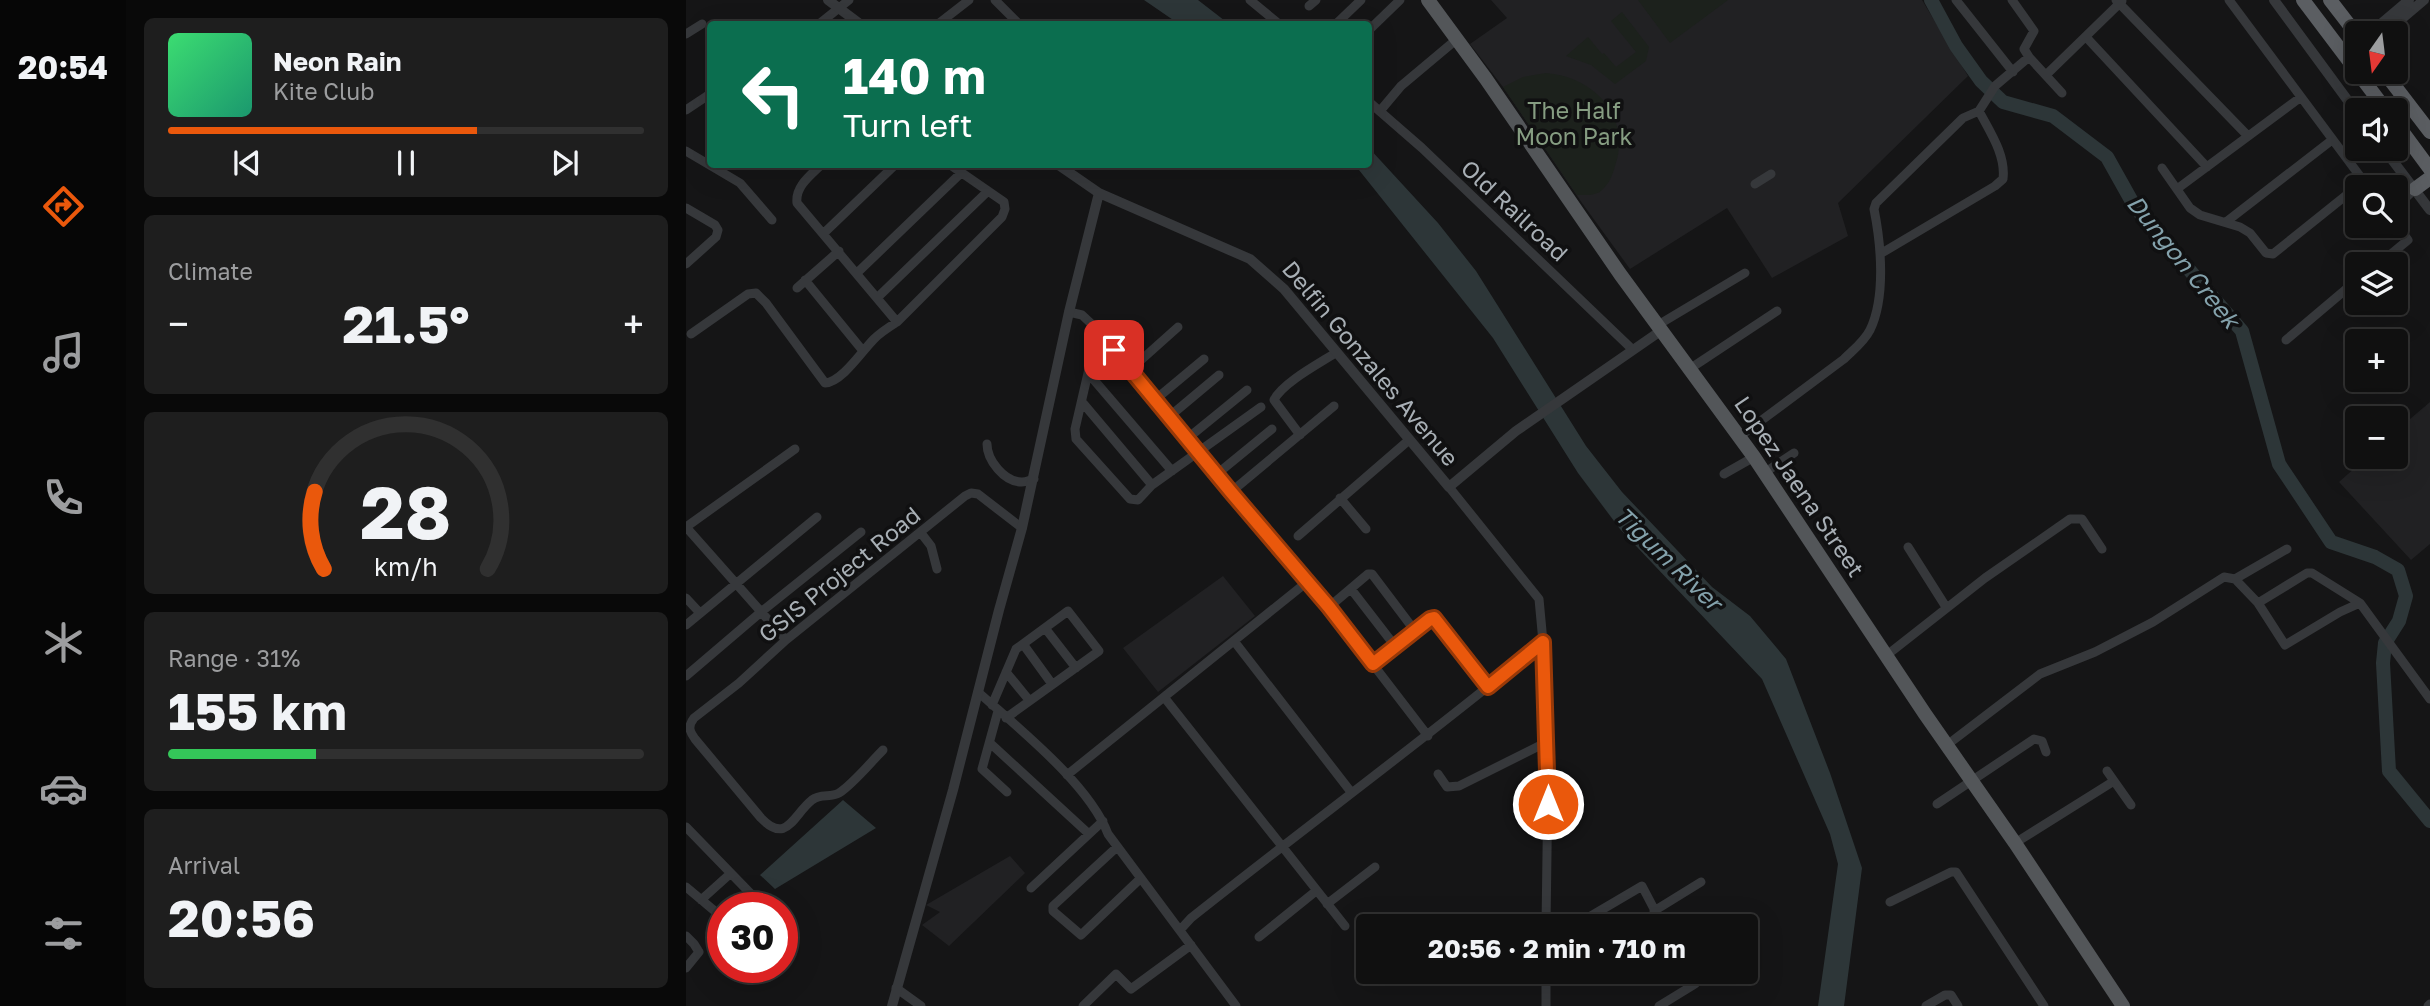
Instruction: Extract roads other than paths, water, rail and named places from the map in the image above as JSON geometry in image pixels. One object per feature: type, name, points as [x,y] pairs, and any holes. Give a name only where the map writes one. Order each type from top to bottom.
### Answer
[{"type":"highway","points":[[2303,0],[2377,98]]},
{"type":"highway","points":[[2330,0],[2346,21]]},
{"type":"highway","points":[[2393,84],[2430,132]]},
{"type":"highway","points":[[2408,115],[2414,111]]},
{"type":"highway","points":[[2408,139],[2430,169]]},
{"type":"highway","points":[[2415,189],[2430,178]]},
{"type":"main road","name":"Lopez Jaena Street","points":[[1428,0],[1620,274],[1754,457],[2123,1006]]},
{"type":"street","points":[[828,0],[856,21]]},
{"type":"street","points":[[823,21],[849,0]]},
{"type":"street","points":[[942,21],[969,0]]},
{"type":"street","points":[[995,0],[1016,21]]},
{"type":"street","points":[[1250,0],[1275,21]]},
{"type":"street","points":[[1339,21],[1361,0]]},
{"type":"street","points":[[1372,27],[1400,0]]},
{"type":"street","points":[[1956,0],[2013,72]]},
{"type":"street","points":[[2012,0],[2034,31],[2025,50],[2062,93]]},
{"type":"street","points":[[2229,0],[2359,175]]},
{"type":"street","points":[[2274,0],[2346,98]]},
{"type":"street","points":[[2384,21],[2409,0]]},
{"type":"street","points":[[2399,21],[2424,0]]},
{"type":"street","points":[[2047,74],[2120,1],[2247,135]]},
{"type":"street","points":[[686,34],[702,24]]},
{"type":"street","points":[[2086,37],[2207,166]]},
{"type":"street","points":[[1380,111],[1411,78],[1457,39]]},
{"type":"street","points":[[1739,437],[1859,345],[1870,330],[1878,300],[1880,254],[1874,209],[1876,203],[1963,118],[1979,111],[1995,86],[2029,57]]},
{"type":"street","points":[[686,110],[707,95]]},
{"type":"street","points":[[2177,189],[2301,97]]},
{"type":"street","name":"Old Railroad","points":[[1372,104],[1633,350]]},
{"type":"street","points":[[1880,254],[2003,179],[2004,167],[1998,146],[1979,111]]},
{"type":"street","points":[[2227,222],[2332,139]]},
{"type":"street","points":[[686,151],[707,164]]},
{"type":"street","points":[[702,161],[707,156]]},
{"type":"street","points":[[2393,161],[2430,210]]},
{"type":"street","points":[[714,168],[740,183],[772,220]]},
{"type":"street","points":[[818,168],[799,188],[797,203],[897,322]]},
{"type":"street","points":[[824,233],[892,168]]},
{"type":"street","points":[[691,334],[748,294],[756,293],[825,383],[832,383],[1002,217],[1004,202],[954,168]]},
{"type":"street","name":"Delfin Gonzales Avenue","points":[[1063,168],[1099,193],[1250,259],[1284,289],[1539,599],[1549,780],[1546,914]]},
{"type":"street","points":[[2162,168],[2190,208],[2200,215],[2227,222],[2250,233],[2266,253],[2273,254],[2345,200]]},
{"type":"street","points":[[857,273],[961,173]]},
{"type":"street","points":[[1755,184],[1771,174]]},
{"type":"street","points":[[2408,189],[2415,189]]},
{"type":"street","points":[[2408,196],[2415,189]]},
{"type":"street","points":[[878,297],[988,191]]},
{"type":"street","points":[[892,1006],[953,790],[1022,528],[1069,312],[1099,193]]},
{"type":"street","points":[[686,208],[715,225],[718,230],[716,237],[686,264]]},
{"type":"street","points":[[2395,252],[2406,244],[2408,238]]},
{"type":"street","points":[[797,288],[839,251]]},
{"type":"street","points":[[1449,487],[1516,430],[1633,350],[1660,327],[1745,273]]},
{"type":"street","points":[[805,280],[863,351]]},
{"type":"street","points":[[2286,340],[2345,291]]},
{"type":"street","points":[[1691,368],[1777,311]]},
{"type":"street","points":[[1069,312],[1082,315],[1098,330],[1329,607],[1428,736]]},
{"type":"street","points":[[1131,369],[1178,327]]},
{"type":"street","points":[[1098,330],[1075,429],[1076,439],[1130,499],[1138,500],[1152,485],[1261,407]]},
{"type":"street","points":[[1300,435],[1274,400],[1276,395],[1337,352]]},
{"type":"street","points":[[1156,400],[1204,359]]},
{"type":"street","points":[[1088,373],[1172,471]]},
{"type":"street","points":[[1170,416],[1219,375]]},
{"type":"street","points":[[1188,438],[1247,390]]},
{"type":"street","points":[[1082,402],[1152,485]]},
{"type":"street","points":[[1231,492],[1334,406]]},
{"type":"street","points":[[1217,474],[1272,429]]},
{"type":"street","points":[[1298,536],[1409,440]]},
{"type":"street","points":[[987,444],[993,463],[1007,476],[1020,482],[1034,479]]},
{"type":"street","points":[[786,640],[686,527],[794,449]]},
{"type":"street","points":[[1764,472],[1794,453]]},
{"type":"street","points":[[1724,474],[1754,457]]},
{"type":"street","name":"GSIS Project Road","points":[[883,750],[839,793],[812,800],[790,825],[778,830],[771,828],[761,818],[689,731],[694,718],[739,683],[786,640],[971,493],[978,494],[1022,528]]},
{"type":"street","points":[[1340,498],[1366,529]]},
{"type":"street","points":[[686,625],[817,517]]},
{"type":"street","points":[[1887,654],[1946,607],[2070,519],[2082,519],[2102,549]]},
{"type":"street","points":[[686,676],[861,532]]},
{"type":"street","points":[[921,533],[931,546],[937,569]]},
{"type":"street","points":[[1908,547],[1946,607]]},
{"type":"street","points":[[2235,579],[2287,549]]},
{"type":"street","points":[[2258,603],[2306,573],[2312,573],[2360,603],[2430,699]]},
{"type":"street","points":[[1329,607],[1368,574],[1372,574],[1415,631]]},
{"type":"street","points":[[1947,744],[2040,674],[2095,652],[2153,622],[2224,577],[2235,579],[2258,603],[2285,645],[2360,603]]},
{"type":"street","points":[[1067,775],[1307,582]]},
{"type":"street","points":[[1351,589],[1395,646]]},
{"type":"street","points":[[686,598],[700,613]]},
{"type":"street","points":[[999,711],[1029,700],[1098,651],[1068,611],[1016,649],[1006,672],[999,711],[982,769],[1007,792]]},
{"type":"street","points":[[1373,664],[1434,618],[1488,687]]},
{"type":"street","points":[[1045,628],[1076,668]]},
{"type":"street","points":[[1234,641],[1351,792]]},
{"type":"street","points":[[1180,930],[1191,918],[1351,792],[1428,736],[1543,642]]},
{"type":"street","points":[[1023,644],[1052,684]]},
{"type":"street","points":[[1006,672],[1029,700]]},
{"type":"street","points":[[978,692],[1067,775],[1103,821],[1117,847],[1237,1006]]},
{"type":"street","points":[[1164,696],[1345,926]]},
{"type":"street","points":[[1937,804],[2034,740],[2042,741],[2046,752]]},
{"type":"street","points":[[1438,774],[1447,787],[1460,786],[1547,742]]},
{"type":"street","points":[[990,743],[1089,834]]},
{"type":"street","points":[[2107,771],[2131,805]]},
{"type":"street","points":[[2015,843],[2114,781]]},
{"type":"street","points":[[1031,888],[1103,821]]},
{"type":"street","points":[[686,828],[749,892]]},
{"type":"street","points":[[1117,847],[1053,906],[1053,911],[1081,935],[1141,878]]},
{"type":"street","points":[[1327,904],[1375,867]]},
{"type":"street","points":[[1890,902],[1956,872],[2044,1006]]},
{"type":"street","points":[[701,900],[731,873]]},
{"type":"street","points":[[1654,911],[1701,882]]},
{"type":"street","points":[[686,887],[707,905]]},
{"type":"street","points":[[1595,914],[1642,887],[1656,914]]},
{"type":"street","points":[[1259,937],[1316,891]]},
{"type":"street","points":[[686,936],[699,952],[686,968]]},
{"type":"street","points":[[1083,1006],[1116,974],[1131,989],[1191,945]]},
{"type":"street","points":[[1546,984],[1546,1006]]},
{"type":"street","points":[[1660,1006],[1695,984]]},
{"type":"street","points":[[897,988],[921,1006]]},
{"type":"street","points":[[1926,1006],[1945,995],[1951,995],[1958,1006]]},
{"type":"water","points":[[1144,0],[1198,0],[1225,21],[1175,21]]},
{"type":"water","name":"Tigum River","points":[[1372,151],[1438,223],[1476,271],[1586,446],[1622,492],[1712,587],[1750,616],[1786,659],[1830,773],[1862,868],[1844,1006],[1818,1006],[1838,864],[1830,834],[1762,679],[1620,529],[1578,473],[1493,338],[1357,168],[1372,168]]},
{"type":"water","points":[[843,800],[876,828],[775,889],[760,875]]},
{"type":"waterway","name":"Dungon Creek","points":[[1931,0],[1956,46],[1981,81],[2003,102],[2053,116],[2107,157],[2135,207],[2242,331],[2279,464],[2331,542],[2375,557],[2398,570],[2406,596],[2399,621],[2385,643],[2383,663],[2389,771],[2430,821]]},
{"type":"park label","name":"The Half Moon Park","points":[[1574,123]]}]
